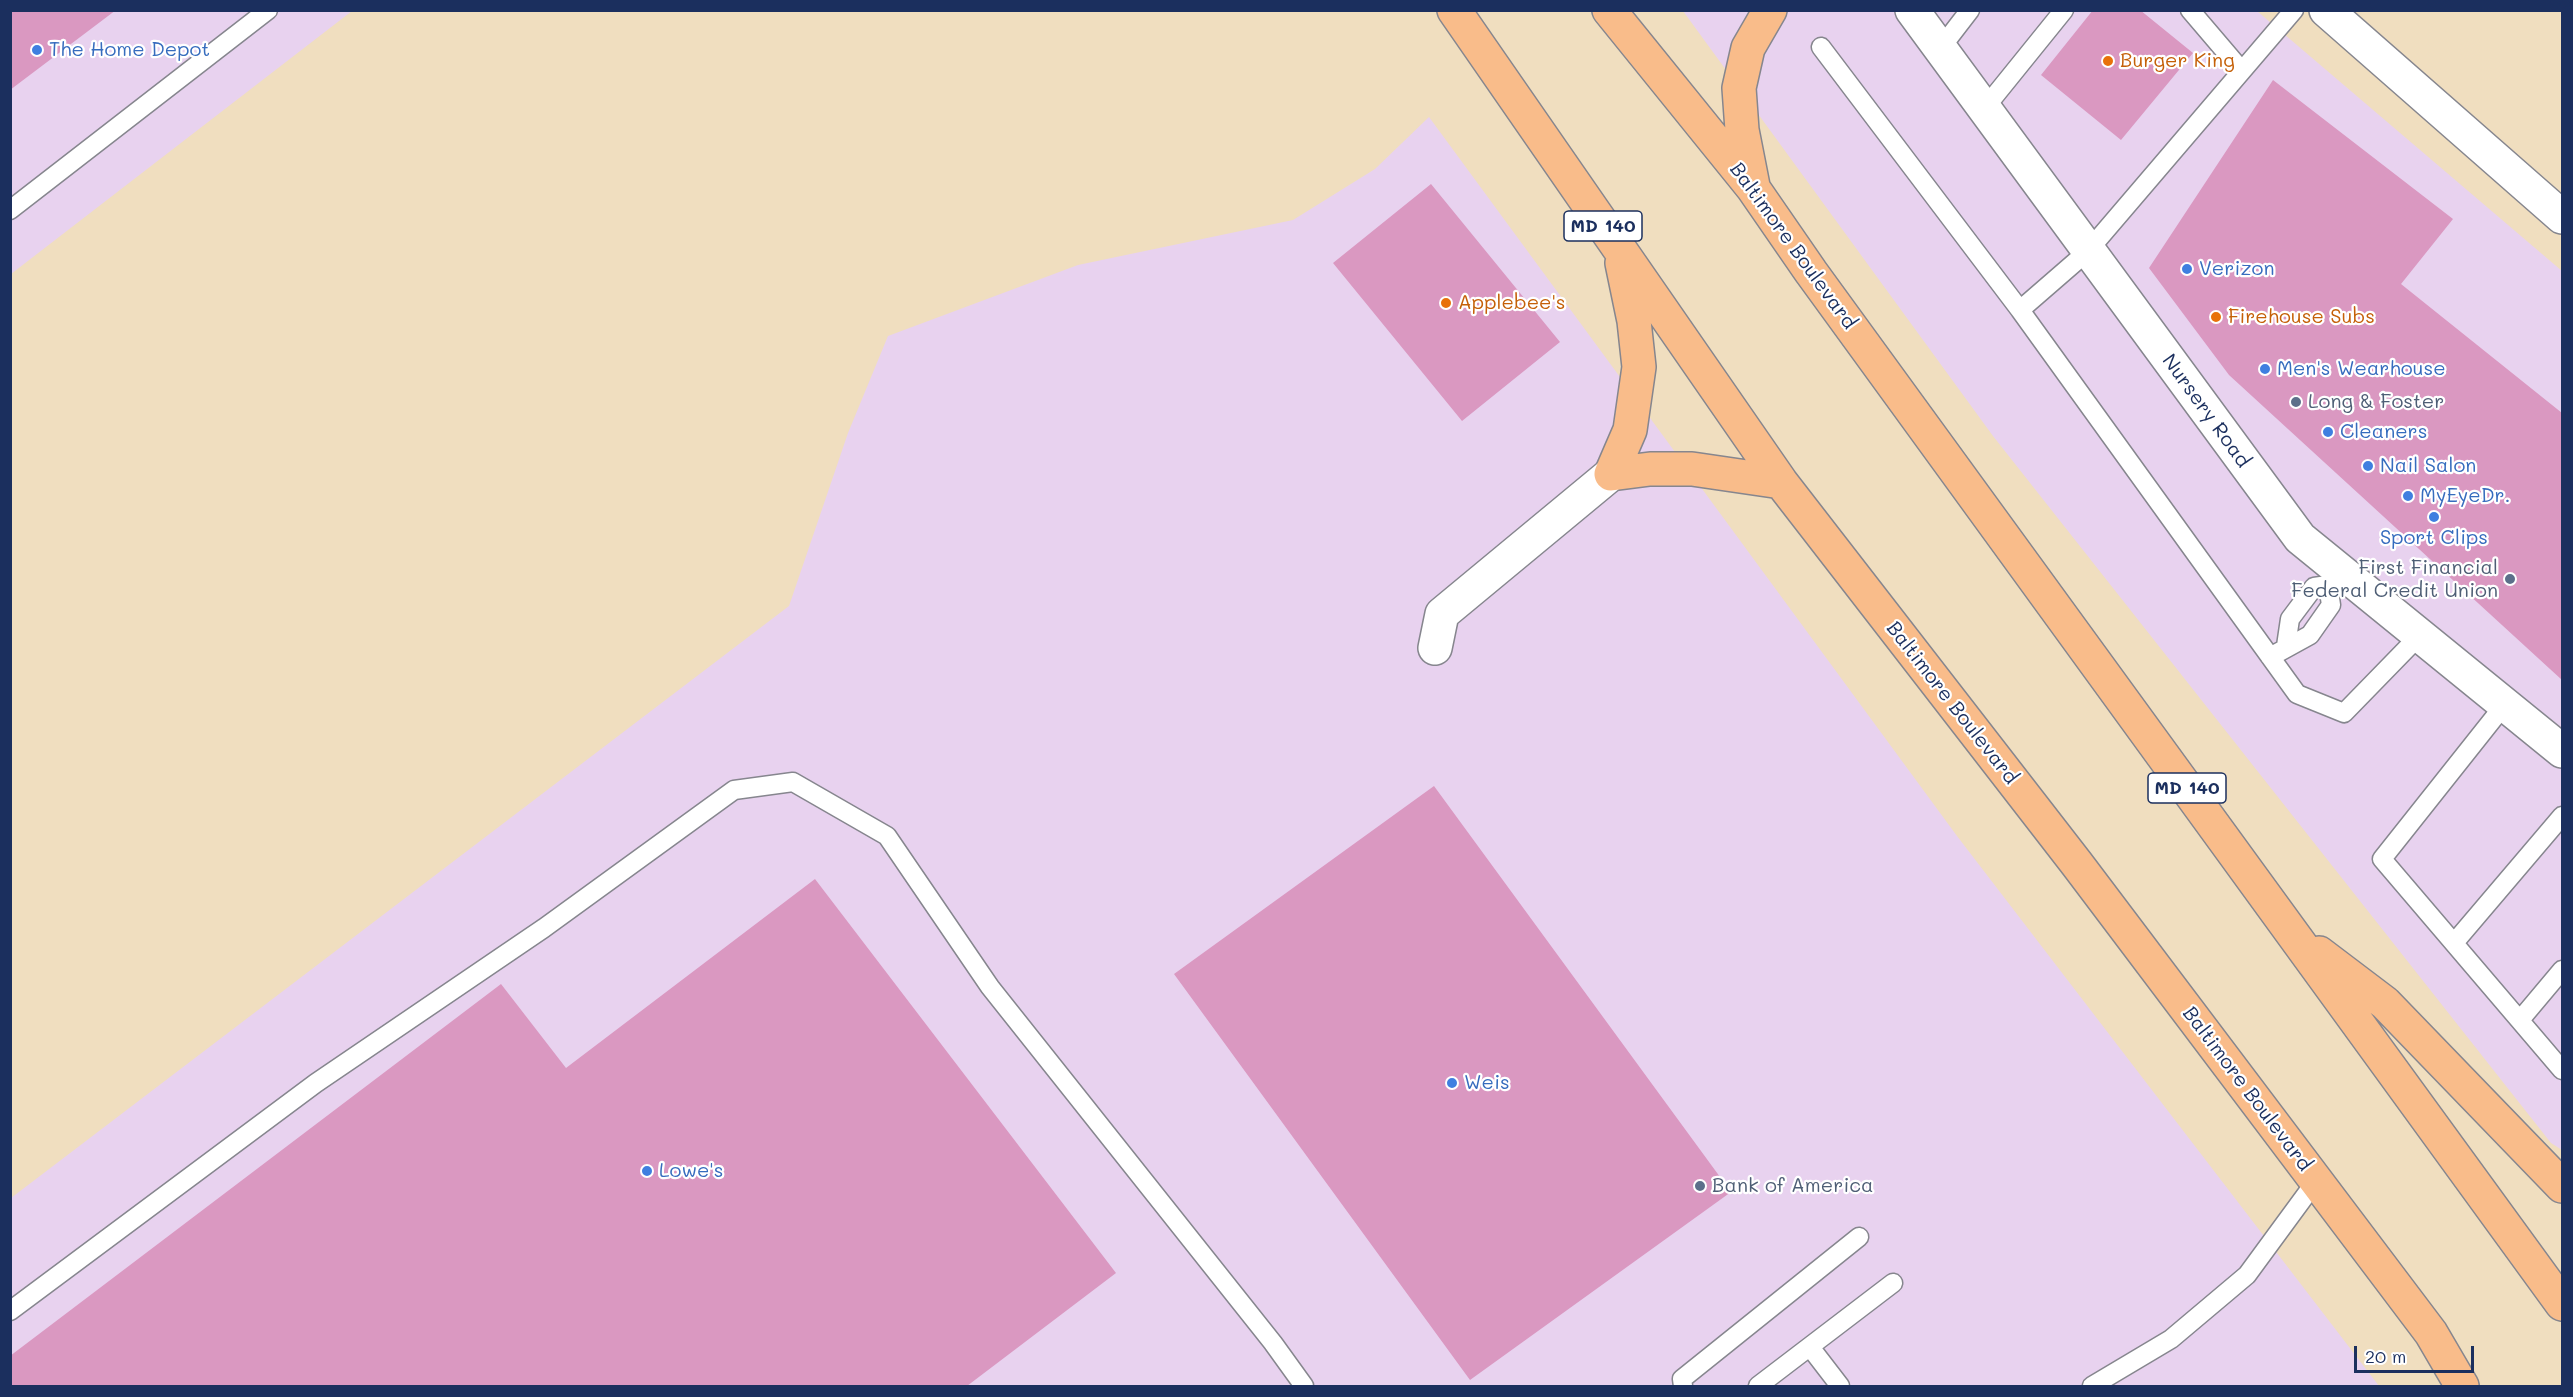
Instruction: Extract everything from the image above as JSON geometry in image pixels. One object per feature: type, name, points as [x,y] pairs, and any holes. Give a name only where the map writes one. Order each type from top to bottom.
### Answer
[{"type":"highway","name":"Baltimore Boulevard","points":[[1454,10],[1781,482],[2077,864],[2431,1333],[2462,1386]]},
{"type":"highway","name":"Baltimore Boulevard","points":[[1609,10],[1753,188],[1811,272],[2562,1304]]},
{"type":"highway","points":[[1753,188],[1743,130],[1739,88],[1748,48],[1770,10]]},
{"type":"highway","points":[[1611,474],[1630,430],[1639,367],[1634,321],[1620,251]]},
{"type":"highway","points":[[1611,474],[1650,469],[1692,469],[1740,474],[1781,482]]},
{"type":"highway","points":[[2291,932],[2385,1003],[2562,1186]]},
{"type":"street","name":"Nursery Road","points":[[1912,10],[2300,538],[2332,576],[2420,635],[2562,751]]},
{"type":"street","points":[[2326,10],[2562,217]]},
{"type":"street","points":[[1435,648],[1442,614],[1611,474]]},
{"type":"lane","points":[[10,210],[268,10]]},
{"type":"lane","points":[[1940,49],[1970,10]]},
{"type":"lane","points":[[1984,109],[2064,10]]},
{"type":"lane","points":[[2190,10],[2242,71]]},
{"type":"lane","points":[[2020,310],[2088,251],[2294,10]]},
{"type":"lane","points":[[1821,46],[2020,310],[2297,694],[2344,713],[2420,635]]},
{"type":"lane","points":[[2270,657],[2286,646],[2310,635],[2331,605],[2332,576]]},
{"type":"lane","points":[[2286,646],[2290,619],[2314,587],[2332,576]]},
{"type":"lane","points":[[2505,704],[2382,859],[2562,1070]]},
{"type":"lane","points":[[10,1311],[316,1083],[544,928],[734,790],[793,782],[887,836],[990,987],[1273,1342],[1304,1386]]},
{"type":"lane","points":[[2454,944],[2562,816]]},
{"type":"lane","points":[[2520,1020],[2562,970]]},
{"type":"lane","points":[[2092,1386],[2171,1339],[2247,1275],[2316,1181]]},
{"type":"lane","points":[[1683,1386],[1682,1380],[1859,1237]]},
{"type":"lane","points":[[1758,1386],[1893,1283]]},
{"type":"lane","points":[[1810,1347],[1840,1386]]},
{"type":"shaded area","points":[[11,11],[352,11],[11,274]]},
{"type":"shaded area","points":[[1683,11],[2257,11],[2562,271],[2562,1150],[2551,1143],[1993,436]]},
{"type":"shaded area","points":[[1429,117],[1957,836],[2379,1386],[11,1386],[11,1198],[789,606],[848,433],[888,336],[1078,265],[1293,220],[1375,169]]},
{"type":"building","name":"The Home Depot","points":[[10,10],[116,10],[10,90]]},
{"type":"building","points":[[2093,10],[2140,10],[2193,53],[2121,140],[2041,75]]},
{"type":"building","points":[[2273,80],[2453,219],[2401,284],[2562,413],[2562,680],[2229,375],[2149,268]]},
{"type":"building","name":"Applebee's","points":[[1431,184],[1560,342],[1462,421],[1333,263]]},
{"type":"building","name":"Weis","points":[[1434,786],[1731,1192],[1470,1380],[1174,974]]},
{"type":"building","name":"Lowe's","points":[[815,879],[1116,1273],[967,1386],[10,1386],[10,1356],[501,984],[566,1068]]},
{"type":"place","name":"The Home Depot","points":[[37,50]]},
{"type":"place","name":"Burger King","points":[[2108,61]]},
{"type":"place","name":"Verizon","points":[[2187,269]]},
{"type":"place","name":"Applebee's","points":[[1446,303]]},
{"type":"place","name":"Firehouse Subs","points":[[2216,317]]},
{"type":"place","name":"Men's Wearhouse","points":[[2265,369]]},
{"type":"place","name":"Long & Foster","points":[[2296,402]]},
{"type":"place","name":"Cleaners","points":[[2328,432]]},
{"type":"place","name":"Nail Salon","points":[[2368,466]]},
{"type":"place","name":"MyEyeDr.","points":[[2408,496]]},
{"type":"place","name":"Sport Clips","points":[[2434,517]]},
{"type":"place","name":"First Financial Federal Credit Union","points":[[2510,579]]},
{"type":"place","name":"Weis","points":[[1452,1083]]},
{"type":"place","name":"Lowe's","points":[[647,1171]]},
{"type":"place","name":"Bank of America","points":[[1700,1186]]}]
